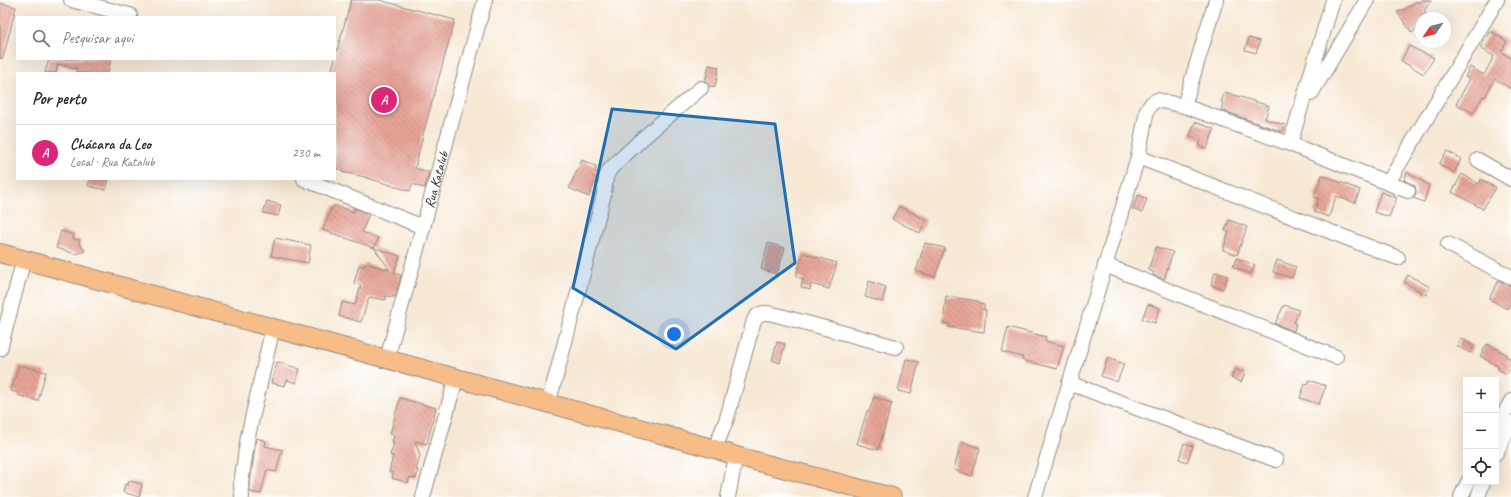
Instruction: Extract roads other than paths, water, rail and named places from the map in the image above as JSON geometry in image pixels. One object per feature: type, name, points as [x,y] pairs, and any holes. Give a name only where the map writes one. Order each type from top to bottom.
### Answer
[{"type":"main road","points":[[0,253],[715,448],[736,456],[860,493],[892,497]]},
{"type":"street","points":[[71,0],[130,15]]},
{"type":"street","name":"Rua Katalub","points":[[387,359],[485,0]]},
{"type":"street","points":[[1184,106],[1216,0]]},
{"type":"street","points":[[1290,144],[1333,0]]},
{"type":"street","points":[[1300,113],[1366,0]]},
{"type":"street","points":[[1388,183],[1497,0]]},
{"type":"street","points":[[548,403],[604,194],[606,177],[610,169],[643,138],[702,88]]},
{"type":"street","points":[[1035,497],[1138,157],[1147,110],[1152,103],[1157,100],[1184,106],[1290,144],[1408,191]]},
{"type":"street","points":[[1138,157],[1398,258]]},
{"type":"street","points":[[1478,160],[1511,179]]},
{"type":"street","points":[[306,180],[423,227]]},
{"type":"street","points":[[1448,244],[1511,277]]},
{"type":"street","points":[[0,349],[24,259]]},
{"type":"street","points":[[1105,265],[1336,357]]},
{"type":"street","points":[[715,448],[727,418],[754,320],[757,315],[761,313],[773,314],[896,347]]},
{"type":"street","points":[[242,497],[241,484],[248,436],[273,327]]},
{"type":"street","points":[[423,497],[456,378]]},
{"type":"street","points":[[1070,383],[1276,460]]},
{"type":"street","points":[[1499,424],[1511,402]]},
{"type":"street","points":[[1498,449],[1511,424]]},
{"type":"street","points":[[728,497],[736,456]]},
{"type":"street","points":[[1461,497],[1467,485]]},
{"type":"street","points":[[1478,497],[1481,485]]},
{"type":"place","name":"Chácara da Leo","points":[[384,100]]}]
